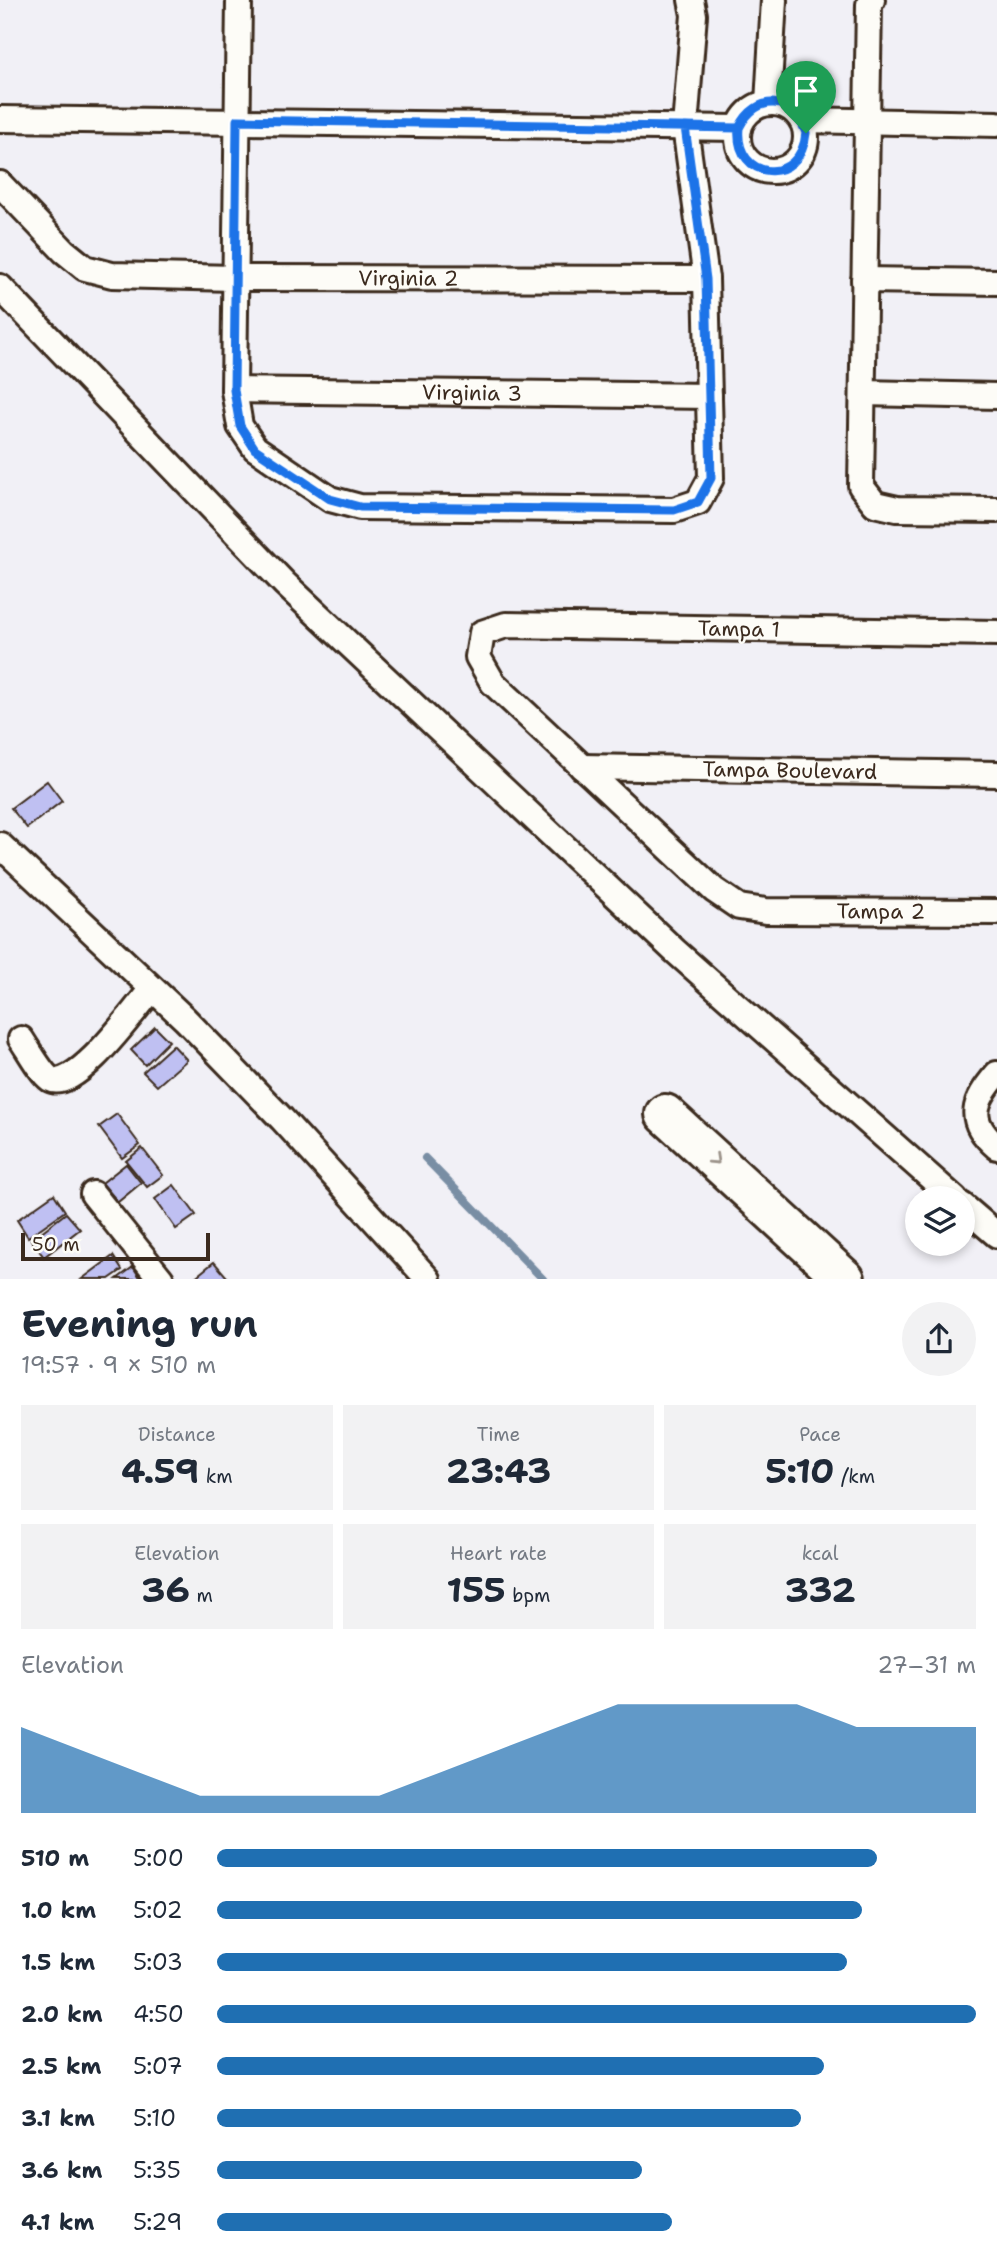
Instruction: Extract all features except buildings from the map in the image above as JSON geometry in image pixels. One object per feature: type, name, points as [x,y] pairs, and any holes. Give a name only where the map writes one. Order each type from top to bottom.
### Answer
[{"type":"highway","points":[[665,1114],[845,1279]]},
{"type":"street","points":[[239,0],[234,390],[240,426],[255,449],[330,499],[360,507],[674,510],[698,502],[711,478],[706,279],[685,127],[694,15],[691,0]]},
{"type":"street","points":[[768,103],[774,0]]},
{"type":"street","points":[[872,0],[869,4],[866,122],[861,486],[875,504],[897,509],[997,510]]},
{"type":"street","points":[[768,103],[781,104],[793,110],[802,120],[806,133],[805,146],[799,158],[789,167],[776,171],[762,170],[750,164],[742,154],[738,141],[739,128],[745,116],[755,107],[768,103]]},
{"type":"street","points":[[0,119],[739,128]]},
{"type":"street","points":[[802,120],[997,124]]},
{"type":"street","name":"Virginia 2","points":[[0,184],[64,251],[85,268],[111,275],[234,278],[706,279]]},
{"type":"street","points":[[864,280],[997,282]]},
{"type":"street","points":[[0,288],[285,584],[675,951],[940,1186]]},
{"type":"street","name":"Virginia 3","points":[[234,390],[709,396]]},
{"type":"street","points":[[863,393],[997,396]]},
{"type":"street","name":"Tampa 1","points":[[482,633],[506,625],[997,633]]},
{"type":"street","name":"Tampa 2","points":[[482,633],[478,657],[493,683],[714,890],[739,907],[766,911],[997,912]]},
{"type":"street","name":"Tampa Boulevard","points":[[582,767],[997,774]]},
{"type":"street","points":[[0,845],[185,1019],[282,1119],[418,1276]]},
{"type":"street","points":[[21,1039],[45,1074],[58,1080],[90,1061],[120,1030],[152,989]]},
{"type":"street","points":[[997,1074],[981,1093],[975,1115],[982,1134],[997,1147]]},
{"type":"street","points":[[93,1194],[161,1279]]},
{"type":"street","points":[[975,1217],[997,1236]]},
{"type":"waterway","points":[[425,1158],[543,1279]]},
{"type":"route","points":[[806,133],[802,120],[793,110],[781,104],[768,103],[755,107],[745,116],[739,128],[237,120],[234,390],[240,426],[255,449],[330,499],[360,507],[674,510],[698,502],[711,478],[706,279],[685,127],[739,128],[738,141],[742,154],[750,164],[762,170],[776,171],[789,167],[799,158],[805,146],[806,133]]}]
